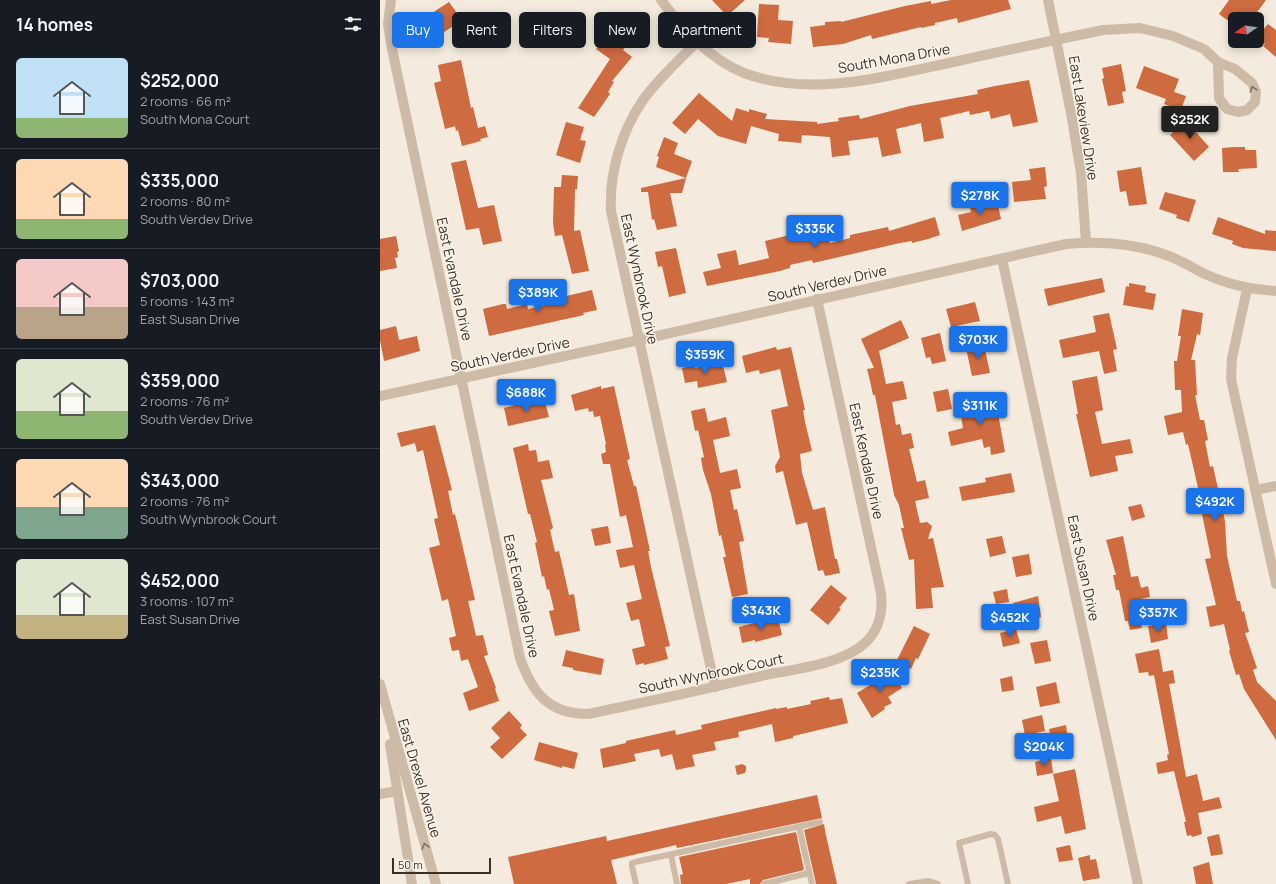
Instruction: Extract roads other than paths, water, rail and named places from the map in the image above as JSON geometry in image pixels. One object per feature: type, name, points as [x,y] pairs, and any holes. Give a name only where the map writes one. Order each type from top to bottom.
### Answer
[{"type":"street","name":"East Evandale Drive","points":[[391,0],[388,24],[391,44],[520,658],[526,676],[533,688],[544,700]]},
{"type":"street","name":"South Mona Drive","points":[[661,0],[670,12]]},
{"type":"street","name":"East Lakeview Drive","points":[[1048,0],[1071,113],[1081,173],[1086,242]]},
{"type":"street","name":"South Mona Drive","points":[[706,48],[728,65],[746,73],[780,82],[806,84],[878,78],[1103,30],[1140,28],[1173,36],[1204,48],[1218,62]]},
{"type":"street","name":"East Wynbrook Drive","points":[[692,48],[666,73],[643,101],[628,127],[616,162],[612,184],[611,211],[715,687]]},
{"type":"street","points":[[1218,62],[1235,69],[1252,83],[1256,92],[1255,102],[1247,110],[1238,112],[1227,109],[1219,98],[1218,62]]},
{"type":"street","name":"South Verdev Drive","points":[[380,396],[639,340],[1066,244],[1086,242],[1127,246],[1169,256],[1207,275],[1247,289],[1276,290]]},
{"type":"street","name":"East Susan Drive","points":[[1002,259],[1138,884]]},
{"type":"street","points":[[1247,289],[1232,358],[1231,379],[1276,584]]},
{"type":"street","name":"East Kendale Drive","points":[[817,300],[881,593],[882,609],[877,628]]},
{"type":"street","points":[[1255,490],[1276,486]]},
{"type":"street","name":"South Wynbrook Court","points":[[544,700],[565,712],[588,714],[715,687],[833,660],[859,648],[869,639],[877,628]]},
{"type":"street","name":"East Drexel Avenue","points":[[380,684],[436,884]]},
{"type":"street","name":"East Drexel Avenue","points":[[384,702],[412,884]]},
{"type":"street","points":[[380,794],[397,791]]},
{"type":"lane","points":[[636,884],[632,864],[820,822]]},
{"type":"lane","points":[[799,827],[812,884]]},
{"type":"lane","points":[[968,884],[959,843],[991,834],[995,835],[998,839],[1008,884]]},
{"type":"lane","points":[[671,855],[677,884]]},
{"type":"lane","points":[[764,884],[809,873]]},
{"type":"lane","points":[[909,884],[930,881],[938,884]]}]
